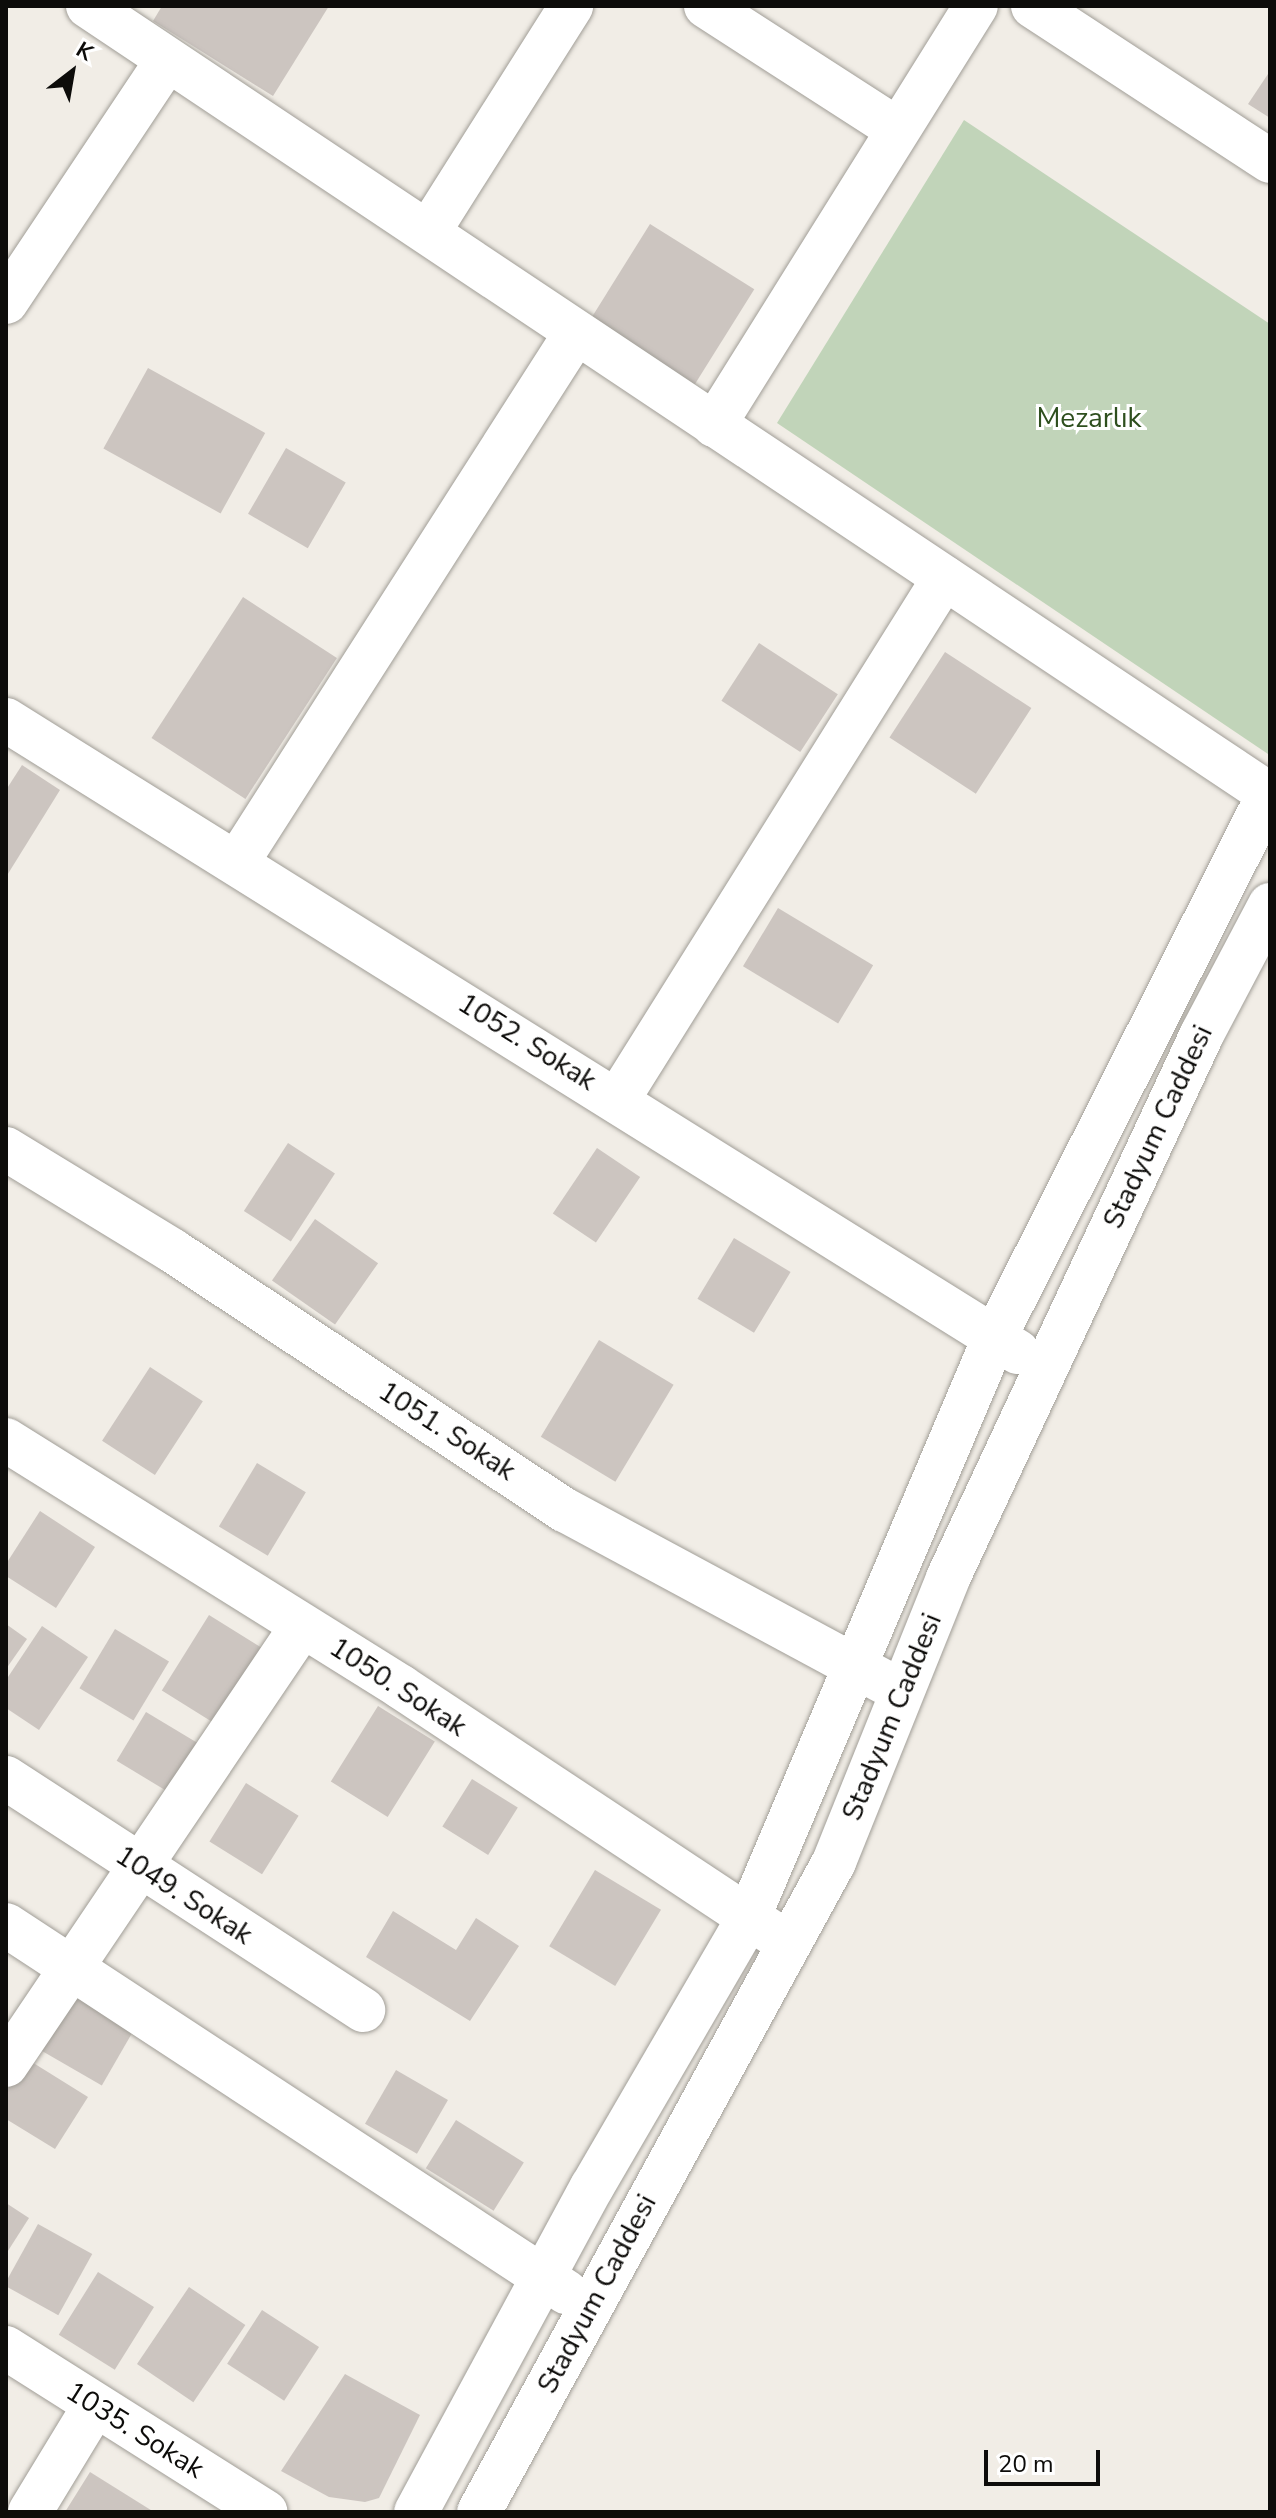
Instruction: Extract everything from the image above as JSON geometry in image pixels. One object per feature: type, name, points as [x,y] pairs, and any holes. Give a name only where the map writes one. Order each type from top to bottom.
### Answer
[{"type":"street","points":[[88,6],[166,62],[429,231],[575,334],[1270,794],[993,1341],[859,1671],[747,1921],[543,2278],[416,2512]]},
{"type":"street","points":[[429,231],[571,6]]},
{"type":"street","points":[[706,6],[897,129]]},
{"type":"street","points":[[714,425],[976,6]]},
{"type":"street","points":[[1033,6],[1270,161]]},
{"type":"street","points":[[6,302],[166,62]]},
{"type":"street","points":[[238,861],[575,334]]},
{"type":"street","points":[[618,1099],[944,578]]},
{"type":"street","name":"1052. Sokak","points":[[6,720],[618,1099],[993,1341],[1046,1365]]},
{"type":"street","name":"Stadyum Caddesi","points":[[479,2512],[786,1939],[834,1862],[901,1689],[1046,1365],[1270,905]]},
{"type":"street","name":"1051. Sokak","points":[[6,1149],[565,1510],[859,1671],[901,1689]]},
{"type":"street","name":"1050. Sokak","points":[[6,1440],[302,1626],[747,1921],[786,1939]]},
{"type":"street","points":[[6,2065],[143,1869],[302,1626]]},
{"type":"street","name":"1049. Sokak","points":[[6,1778],[363,2010]]},
{"type":"street","points":[[6,1925],[590,2307]]},
{"type":"street","name":"1035. Sokak","points":[[6,2348],[265,2512]]},
{"type":"street","points":[[30,2512],[95,2405]]},
{"type":"green space","name":"Mezarlık","points":[[964,120],[1270,324],[1268,754],[777,423]]},
{"type":"building","points":[[162,6],[329,6],[273,96],[153,21]]},
{"type":"building","points":[[1270,71],[1270,118],[1248,104]]},
{"type":"building","points":[[650,224],[754,289],[694,386],[590,321]]},
{"type":"building","points":[[148,368],[265,433],[221,513],[103,448]]},
{"type":"building","points":[[286,448],[346,482],[308,548],[248,514]]},
{"type":"building","points":[[243,597],[337,658],[245,799],[152,738]]},
{"type":"building","points":[[759,643],[838,694],[800,752],[721,701]]},
{"type":"building","points":[[945,652],[1031,708],[976,794],[889,738]]},
{"type":"building","points":[[22,765],[60,790],[6,877],[6,790]]},
{"type":"building","points":[[778,908],[873,965],[838,1023],[743,966]]},
{"type":"building","points":[[288,1143],[335,1173],[291,1241],[244,1211]]},
{"type":"building","points":[[597,1148],[640,1177],[596,1243],[553,1213]]},
{"type":"building","points":[[315,1219],[378,1263],[335,1325],[272,1280]]},
{"type":"building","points":[[734,1238],[791,1272],[754,1333],[697,1299]]},
{"type":"building","points":[[599,1340],[674,1385],[615,1482],[541,1437]]},
{"type":"building","points":[[150,1367],[203,1401],[155,1475],[102,1441]]},
{"type":"building","points":[[257,1463],[306,1492],[268,1556],[219,1526]]},
{"type":"building","points":[[40,1511],[95,1547],[56,1608],[6,1576],[6,1564]]},
{"type":"building","points":[[209,1615],[267,1651],[220,1727],[162,1690]]},
{"type":"building","points":[[6,1624],[27,1639],[6,1669]]},
{"type":"building","points":[[42,1626],[88,1657],[39,1730],[6,1708],[6,1680]]},
{"type":"building","points":[[115,1629],[169,1661],[133,1721],[79,1688]]},
{"type":"building","points":[[378,1706],[435,1742],[388,1817],[331,1781]]},
{"type":"building","points":[[146,1712],[204,1747],[175,1796],[117,1761]]},
{"type":"building","points":[[472,1779],[518,1808],[488,1855],[442,1826]]},
{"type":"building","points":[[246,1783],[299,1816],[262,1874],[209,1842]]},
{"type":"building","points":[[595,1870],[661,1910],[615,1986],[549,1946]]},
{"type":"building","points":[[393,1911],[456,1950],[476,1918],[519,1946],[470,2021],[366,1957]]},
{"type":"building","points":[[68,1992],[134,2030],[102,2085],[36,2047]]},
{"type":"building","points":[[27,2059],[88,2097],[55,2149],[6,2119],[6,2092]]},
{"type":"building","points":[[396,2070],[448,2100],[417,2154],[365,2124]]},
{"type":"building","points":[[456,2120],[524,2162],[494,2211],[426,2168]]},
{"type":"building","points":[[6,2203],[29,2218],[6,2254]]},
{"type":"building","points":[[38,2224],[92,2254],[58,2315],[6,2286]]},
{"type":"building","points":[[98,2272],[154,2307],[115,2370],[59,2335]]},
{"type":"building","points":[[189,2287],[245,2325],[193,2402],[137,2364]]},
{"type":"building","points":[[262,2310],[319,2347],[284,2401],[227,2364]]},
{"type":"building","points":[[345,2374],[420,2415],[379,2498],[365,2502],[329,2497],[281,2471]]},
{"type":"building","points":[[90,2472],[154,2512],[65,2512]]}]
